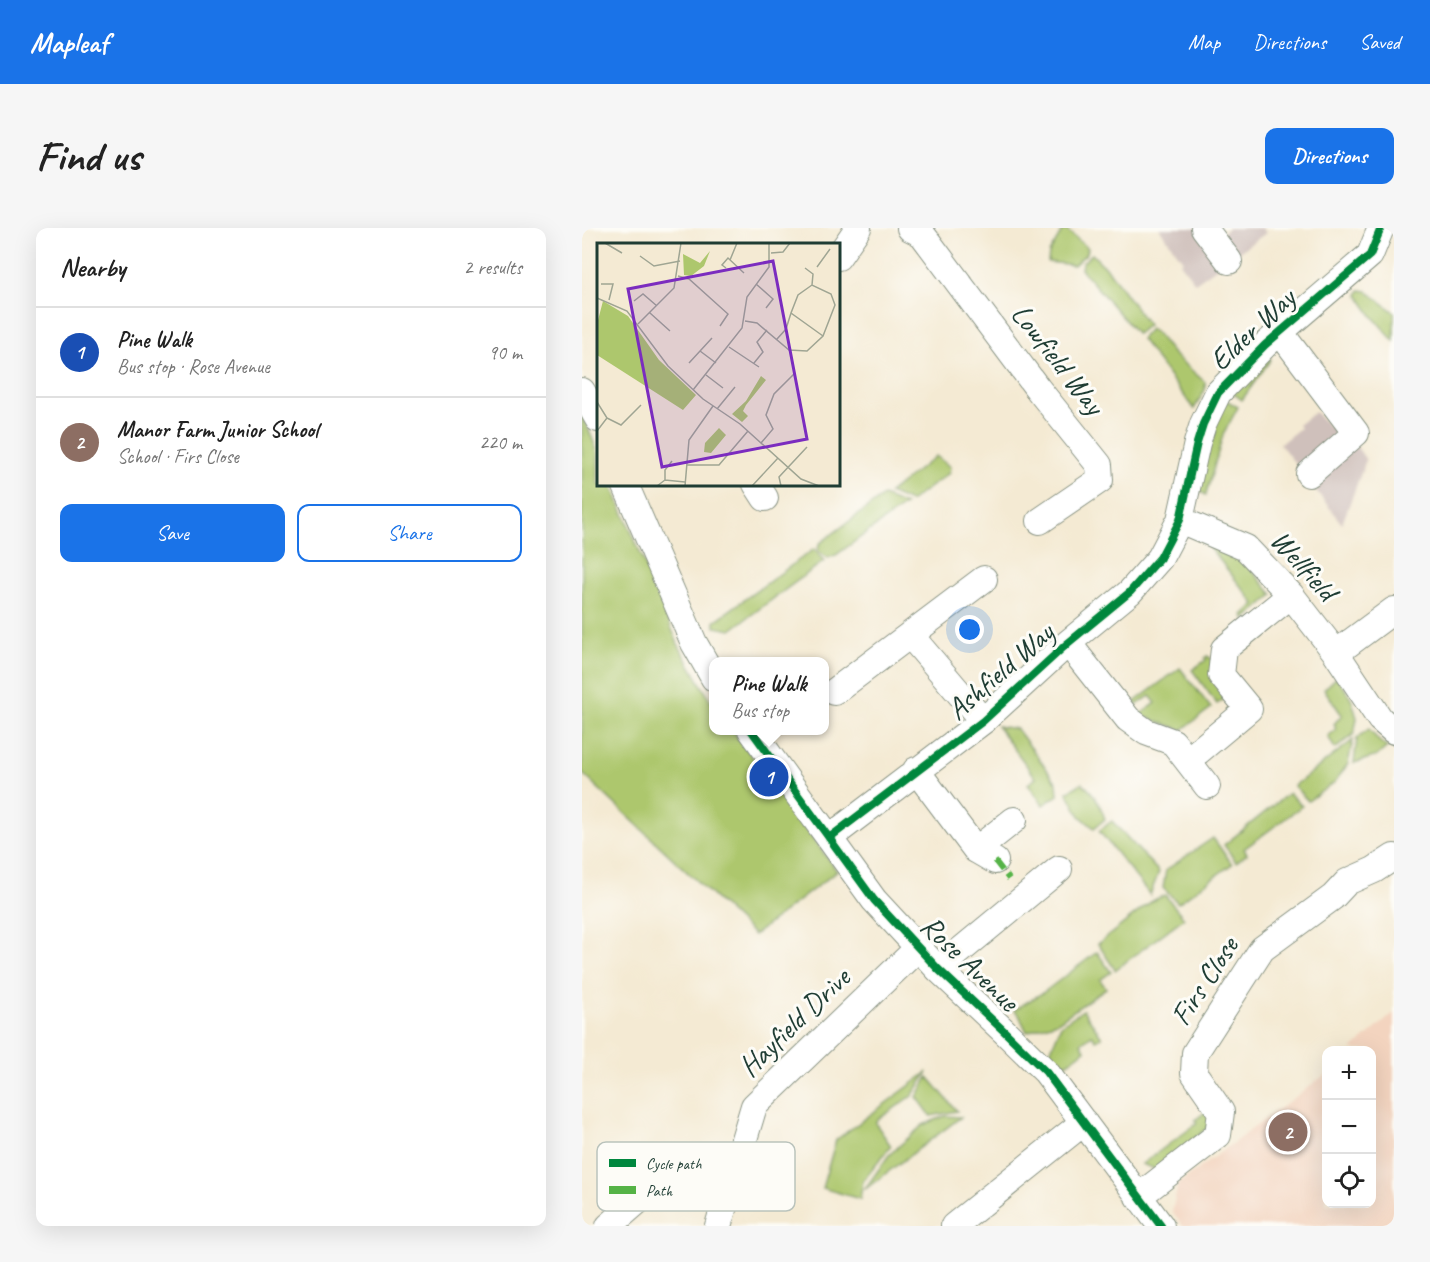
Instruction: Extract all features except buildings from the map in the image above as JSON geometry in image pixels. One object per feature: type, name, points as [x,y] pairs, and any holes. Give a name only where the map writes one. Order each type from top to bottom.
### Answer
[{"type":"street","points":[[840,255],[858,228]]},
{"type":"street","name":"Lowfield Way","points":[[910,228],[922,234],[1038,390],[1099,465],[1100,480],[1040,521]]},
{"type":"street","points":[[1204,228],[1229,261]]},
{"type":"street","name":"Elder Way","points":[[1180,520],[1197,443],[1203,424],[1218,393],[1265,345],[1370,255],[1381,228]]},
{"type":"street","points":[[1280,332],[1356,433],[1309,474]]},
{"type":"street","points":[[582,391],[597,417]]},
{"type":"street","points":[[626,486],[694,643],[709,669]]},
{"type":"street","name":"Wellfield","points":[[1180,520],[1246,548],[1291,595],[1336,653],[1380,718],[1394,731]]},
{"type":"street","name":"Ashfield Way","points":[[829,838],[983,721],[1068,643],[1130,592],[1160,558],[1180,520]]},
{"type":"street","points":[[834,692],[984,579]]},
{"type":"street","points":[[1188,760],[1249,709],[1221,675],[1224,649],[1291,595]]},
{"type":"street","points":[[1336,653],[1394,610]]},
{"type":"street","points":[[910,635],[983,721]]},
{"type":"street","points":[[1068,643],[1128,719],[1146,732],[1173,742],[1207,786]]},
{"type":"street","name":"Rose Avenue","points":[[755,735],[874,900],[938,969],[1046,1072],[1161,1226]]},
{"type":"street","points":[[916,770],[1001,872]]},
{"type":"street","points":[[938,969],[1001,872],[1014,820]]},
{"type":"street","name":"Firs Close","points":[[1138,1197],[1218,1135],[1221,1112],[1194,1073],[1195,1053],[1262,950],[1333,897],[1347,882],[1374,870],[1394,857]]},
{"type":"street","points":[[1001,872],[1059,869]]},
{"type":"street","name":"Hayfield Drive","points":[[743,1142],[754,1106],[918,948]]},
{"type":"street","points":[[954,1226],[1084,1122]]},
{"type":"street","points":[[609,1226],[626,1211]]},
{"type":"street","name":"Hayfield Drive","points":[[718,1226],[722,1211]]},
{"type":"shaded area","points":[[1159,228],[1212,228],[1219,235],[1228,228],[1262,228],[1266,233],[1195,283],[1180,263],[1183,261]]},
{"type":"shaded area","points":[[1315,412],[1329,426],[1338,419],[1366,460],[1342,524],[1280,444],[1300,428],[1298,425]]},
{"type":"shaded area","points":[[1394,1013],[1394,1226],[1183,1226],[1172,1212],[1178,1184],[1322,1077],[1322,1208],[1376,1208],[1376,1046],[1356,1046]]},
{"type":"green space","points":[[1064,228],[1088,248],[1087,253],[1074,265],[1048,262],[1049,253]]},
{"type":"green space","points":[[1092,254],[1110,272],[1148,325],[1137,334],[1081,269],[1082,263]]},
{"type":"green space","points":[[1360,290],[1367,291],[1394,312],[1394,341],[1358,295]]},
{"type":"green space","points":[[1150,329],[1173,354],[1205,382],[1205,390],[1194,409],[1141,339]]},
{"type":"green space","points":[[1266,356],[1271,359],[1242,400],[1230,391]]},
{"type":"green space","points":[[1224,399],[1238,407],[1223,435],[1206,495],[1197,490],[1202,455]]},
{"type":"green space","points":[[582,413],[597,450],[597,486],[612,486],[678,644],[709,698],[709,735],[736,735],[837,871],[754,935],[582,773]]},
{"type":"green space","points":[[936,456],[950,467],[949,473],[910,502],[889,493]]},
{"type":"green space","points":[[883,496],[905,505],[836,555],[828,558],[818,551],[819,544]]},
{"type":"green space","points":[[1206,543],[1230,545],[1273,595],[1245,619],[1243,615],[1255,604]]},
{"type":"green space","points":[[814,549],[824,561],[731,630],[715,627],[715,621]]},
{"type":"green space","points":[[1207,656],[1211,658],[1224,695],[1224,699],[1217,704],[1192,670],[1206,660]]},
{"type":"green space","points":[[1180,668],[1211,708],[1182,730],[1139,715],[1156,703],[1150,696],[1137,705],[1134,702]]},
{"type":"green space","points":[[1337,677],[1351,698],[1357,718],[1354,734],[1335,749],[1328,736],[1336,730],[1334,724],[1342,715],[1324,689]]},
{"type":"green space","points":[[997,726],[1017,729],[1057,783],[1058,795],[1043,805],[1028,784],[1036,778]]},
{"type":"green space","points":[[1369,729],[1387,747],[1377,756],[1354,763],[1357,738]]},
{"type":"green space","points":[[1353,740],[1348,764],[1335,782],[1308,801],[1294,786]]},
{"type":"green space","points":[[1082,783],[1091,791],[1105,819],[1094,828],[1080,816],[1067,792]]},
{"type":"green space","points":[[1289,793],[1302,806],[1244,849],[1247,854],[1236,862],[1224,845]]},
{"type":"green space","points":[[1112,821],[1159,872],[1150,895],[1099,831]]},
{"type":"green space","points":[[1213,838],[1232,864],[1178,903],[1163,888],[1166,870]]},
{"type":"green space","points":[[1165,895],[1184,918],[1115,970],[1098,944],[1152,901]]},
{"type":"green space","points":[[1097,952],[1111,972],[1100,980],[1106,988],[1059,1021],[1027,1032],[1014,1010],[1044,992]]},
{"type":"green space","points":[[1083,1010],[1102,1037],[1096,1040],[1092,1035],[1081,1043],[1085,1050],[1062,1067],[1049,1054],[1061,1025]]},
{"type":"green space","points":[[928,1072],[912,1096],[876,1121],[891,1146],[863,1181],[860,1199],[822,1188],[836,1140]]},
{"type":"green space","points":[[928,1077],[957,1111],[931,1116],[917,1097]]},
{"type":"green space","points":[[1208,1110],[1210,1121],[1207,1128],[1157,1170],[1142,1164],[1195,1125],[1197,1123],[1195,1120]]},
{"type":"green space","points":[[945,1116],[961,1117],[864,1190],[889,1155],[923,1125]]},
{"type":"marked path","points":[[995,861],[1009,879]]},
{"type":"cycle path","points":[[829,838],[983,721],[1068,643],[1130,592],[1160,558],[1180,520],[1197,443],[1203,424],[1218,393],[1265,345],[1370,255],[1381,228]]},
{"type":"cycle path","points":[[755,735],[874,900],[938,969],[1046,1072],[1161,1226]]},
{"type":"place","name":"Pine Walk","points":[[769,777]]},
{"type":"place","name":"Manor Farm Junior School","points":[[1288,1132]]}]
